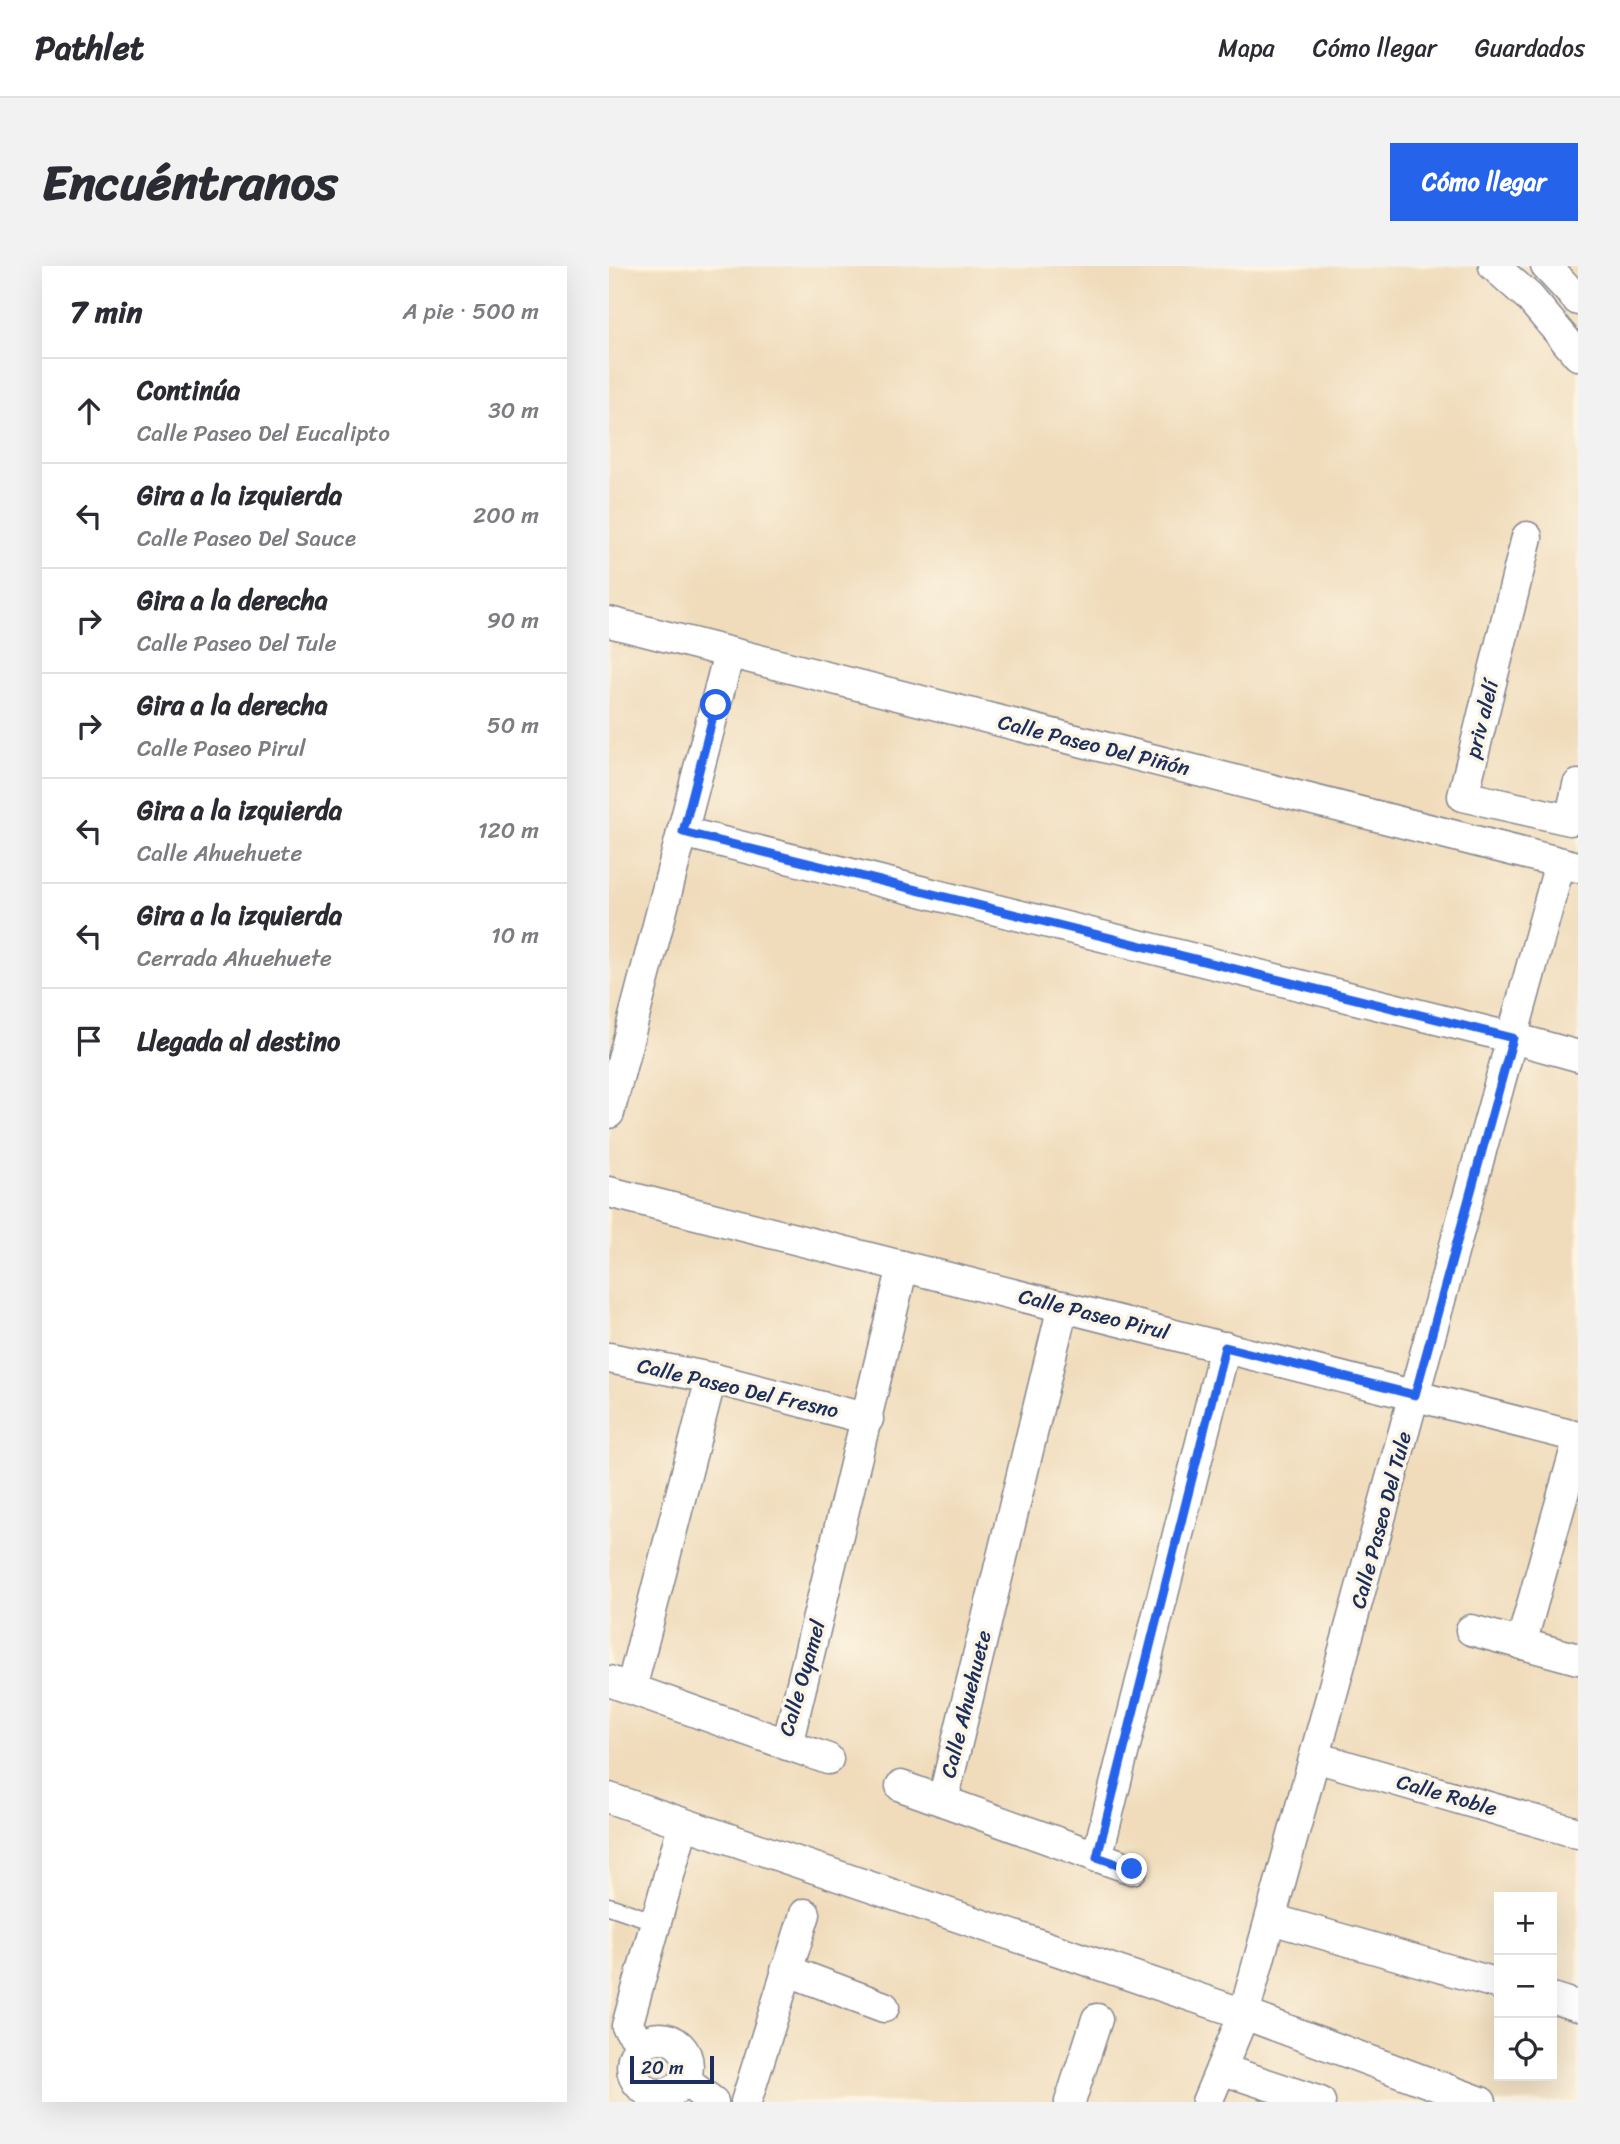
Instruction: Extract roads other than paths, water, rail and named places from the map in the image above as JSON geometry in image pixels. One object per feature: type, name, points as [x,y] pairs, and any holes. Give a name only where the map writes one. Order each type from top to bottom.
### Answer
[{"type":"street","points":[[1494,266],[1529,298],[1578,355]]},
{"type":"street","points":[[1546,266],[1578,300]]},
{"type":"street","name":"priv alelí","points":[[1527,537],[1463,796],[1570,820],[1578,785]]},
{"type":"street","name":"Calle Paseo Del Piñón","points":[[609,622],[1569,865]]},
{"type":"street","points":[[609,1113],[729,653]]},
{"type":"street","points":[[683,832],[1578,1056]]},
{"type":"street","name":"Calle Paseo Del Tule","points":[[1207,2102],[1244,2014],[1513,1038],[1569,865]]},
{"type":"street","name":"Calle Paseo Pirul","points":[[609,1192],[1415,1395],[1578,1439]]},
{"type":"street","name":"Calle Oyamel","points":[[711,1378],[620,1685],[787,1745],[903,1266]]},
{"type":"street","name":"Calle Ahuehuete","points":[[1063,1306],[943,1800],[1132,1869]]},
{"type":"street","points":[[1097,1857],[1225,1347]]},
{"type":"street","name":"Calle Paseo Del Fresno","points":[[609,1357],[711,1378],[868,1419]]},
{"type":"street","points":[[1521,1644],[1578,1439]]},
{"type":"street","points":[[1471,1630],[1578,1659]]},
{"type":"street","points":[[787,1745],[828,1759]]},
{"type":"street","name":"Calle Roble","points":[[1315,1757],[1578,1833]]},
{"type":"street","points":[[901,1786],[943,1800]]},
{"type":"street","points":[[609,1798],[1244,2014],[1481,2102]]},
{"type":"street","points":[[628,2059],[650,2039],[660,2038],[679,2045],[688,2062],[688,2072],[678,2089],[669,2093],[650,2093],[641,2088],[635,2080],[628,2059],[627,2026],[683,1825]]},
{"type":"street","points":[[746,2102],[806,1914]]},
{"type":"street","points":[[1271,1919],[1494,1983]]},
{"type":"street","points":[[786,1970],[884,2007]]},
{"type":"street","points":[[1557,2000],[1578,2006]]},
{"type":"street","points":[[1070,2102],[1097,2019]]},
{"type":"street","points":[[1221,2068],[1320,2102]]},
{"type":"street","points":[[685,2081],[713,2102]]},
{"type":"lane","points":[[609,1906],[656,1922]]}]
